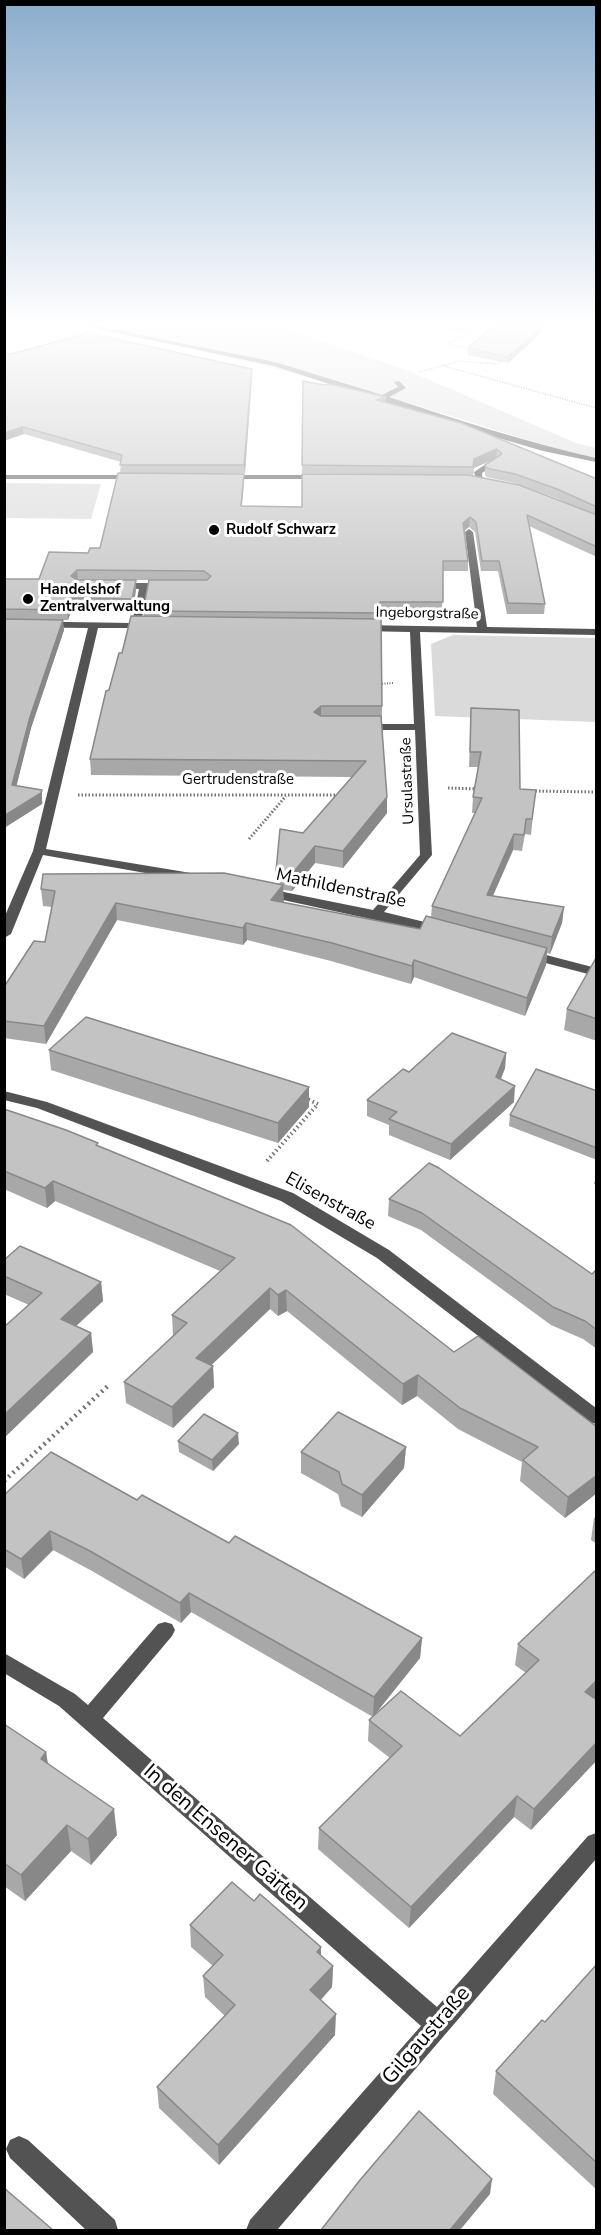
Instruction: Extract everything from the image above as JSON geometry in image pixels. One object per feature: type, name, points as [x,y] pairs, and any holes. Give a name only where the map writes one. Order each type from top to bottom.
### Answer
[{"type":"street","points":[[470,426],[597,460]]},
{"type":"street","points":[[470,480],[484,481],[478,472],[495,462]]},
{"type":"street","points":[[4,477],[144,477]]},
{"type":"street","points":[[216,477],[327,477]]},
{"type":"street","points":[[469,532],[482,629]]},
{"type":"street","points":[[101,585],[180,586]]},
{"type":"street","points":[[136,626],[144,586]]},
{"type":"street","points":[[4,624],[160,626]]},
{"type":"street","points":[[4,934],[39,851],[94,625]]},
{"type":"street","name":"Ingeborgstraße","points":[[345,628],[597,632]]},
{"type":"street","name":"Ursulastraße","points":[[376,914],[426,855],[415,628]]},
{"type":"street","points":[[355,727],[421,727]]},
{"type":"street","points":[[39,851],[206,880]]},
{"type":"street","name":"Mathildenstraße","points":[[252,890],[376,914],[449,933]]},
{"type":"street","points":[[517,951],[597,972]]},
{"type":"street","name":"Elisenstraße","points":[[4,1095],[42,1105],[287,1197],[382,1254],[597,1417]]},
{"type":"street","points":[[88,1718],[102,1705],[165,1630]]},
{"type":"street","name":"In den Ensener Gärten","points":[[4,1662],[68,1700],[438,2024]]},
{"type":"street","name":"Gilgaustraße","points":[[260,2230],[597,1844]]},
{"type":"street","points":[[19,2149],[105,2230]]},
{"type":"path","points":[[372,684],[419,683]]},
{"type":"path","points":[[423,788],[481,789]]},
{"type":"path","points":[[527,790],[597,792]]},
{"type":"path","name":"Gertrudenstraße","points":[[53,795],[343,795]]},
{"type":"path","points":[[249,839],[286,795]]},
{"type":"path","points":[[249,1182],[318,1104],[307,1101],[307,1091]]},
{"type":"path","points":[[4,1481],[110,1384]]},
{"type":"shaded area","points":[[484,426],[537,426],[576,443],[596,448],[596,458]]},
{"type":"shaded area","points":[[5,483],[101,484],[91,519],[5,518]]},
{"type":"shaded area","points":[[453,635],[596,638],[596,722],[435,716],[431,644]]},
{"type":"building","points":[[4,426],[247,426],[244,465],[120,465],[122,455],[23,427],[4,433]]},
{"type":"building","points":[[302,426],[469,426],[597,479],[597,507],[515,474],[486,468],[485,465],[502,454],[497,449],[474,459],[473,467],[302,465]]},
{"type":"building","points":[[118,473],[244,474],[241,506],[302,507],[302,474],[468,475],[519,485],[597,515],[597,547],[527,515],[545,604],[508,603],[499,561],[482,561],[476,522],[470,517],[463,523],[468,561],[443,561],[443,602],[380,602],[380,613],[143,611],[149,580],[207,580],[211,576],[204,571],[77,570],[71,576],[78,580],[136,580],[132,599],[71,598],[67,610],[4,609],[4,579],[39,579],[49,552],[88,553],[90,548],[100,548]]},
{"type":"building","points":[[131,616],[381,619],[382,706],[321,706],[314,712],[321,716],[381,716],[387,797],[343,851],[315,846],[292,874],[276,871],[280,829],[303,833],[366,761],[90,759],[106,691],[109,690],[119,653],[122,653]]},
{"type":"building","points":[[4,619],[63,620],[30,717],[12,785],[42,790],[41,793],[4,816]]},
{"type":"building","points":[[471,708],[519,710],[520,789],[536,790],[532,819],[526,819],[524,835],[514,834],[487,895],[564,907],[552,937],[432,906],[482,798],[473,797],[481,752],[470,752]]},
{"type":"building","points":[[224,873],[283,885],[271,900],[420,929],[426,916],[547,948],[527,998],[414,960],[412,966],[332,943],[246,923],[243,928],[116,903],[44,1026],[4,1021],[4,987],[34,941],[45,942],[55,891],[41,889],[43,874]]},
{"type":"building","points":[[597,958],[597,1019],[567,1009]]},
{"type":"building","points":[[86,1017],[309,1087],[278,1123],[49,1050]]},
{"type":"building","points":[[452,1033],[506,1053],[496,1077],[515,1086],[451,1144],[389,1119],[397,1112],[367,1100],[403,1069],[409,1072]]},
{"type":"building","points":[[536,1069],[597,1091],[597,1148],[510,1115]]},
{"type":"building","points":[[4,1109],[66,1130],[98,1143],[96,1145],[291,1225],[454,1352],[478,1336],[597,1427],[597,1475],[568,1497],[523,1460],[538,1447],[460,1408],[418,1375],[403,1384],[286,1290],[278,1295],[270,1288],[196,1358],[213,1366],[172,1407],[124,1382],[187,1323],[172,1315],[235,1258],[53,1181],[45,1188],[4,1171]]},
{"type":"building","points":[[429,1163],[592,1274],[597,1269],[597,1330],[585,1321],[553,1307],[422,1213],[389,1199]]},
{"type":"building","points":[[20,1246],[101,1282],[61,1319],[91,1333],[4,1415],[4,1327],[42,1293],[4,1276],[4,1260]]},
{"type":"building","points":[[338,1412],[406,1447],[362,1495],[342,1484],[339,1472],[301,1452]]},
{"type":"building","points":[[204,1414],[238,1433],[212,1460],[178,1441]]},
{"type":"building","points":[[51,1452],[137,1500],[142,1495],[229,1543],[235,1536],[422,1638],[374,1697],[189,1593],[180,1603],[90,1551],[50,1531],[21,1559],[4,1549],[4,1495]]},
{"type":"building","points":[[597,1569],[597,1680],[585,1692],[597,1700],[597,1742],[534,1809],[517,1796],[411,1907],[319,1828],[402,1746],[369,1720],[401,1691],[460,1736],[539,1660],[518,1644]]},
{"type":"building","points":[[4,1724],[46,1752],[41,1759],[114,1809],[88,1839],[67,1825],[21,1875],[4,1863]]},
{"type":"building","points":[[232,1882],[254,1901],[260,1894],[321,1947],[317,1952],[333,1966],[310,1990],[336,2014],[218,2145],[157,2087],[235,2005],[203,1976],[223,1955],[190,1925]]},
{"type":"building","points":[[597,1964],[597,2163],[496,2071],[542,2020],[545,2022]]},
{"type":"building","points":[[419,2111],[492,2179],[450,2230],[321,2230],[360,2180]]},
{"type":"building","points":[[4,2188],[53,2230],[4,2230]]},
{"type":"place","name":"Rudolf Schwarz","points":[[214,530]]},
{"type":"place","name":"Handelshof Zentralverwaltung","points":[[28,599]]}]
